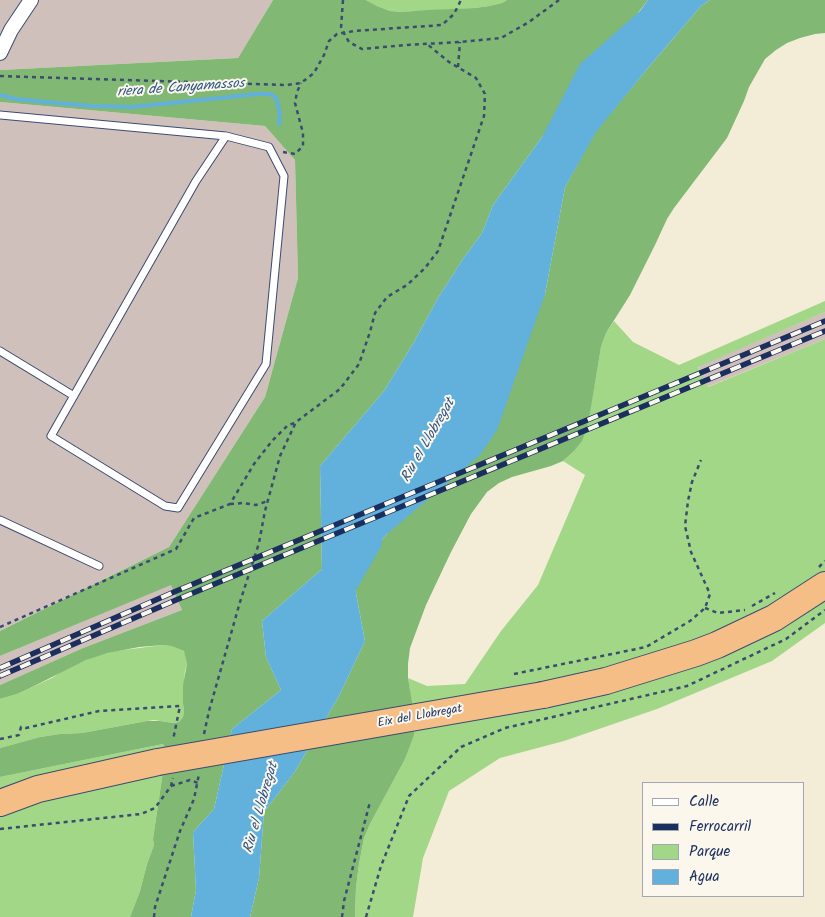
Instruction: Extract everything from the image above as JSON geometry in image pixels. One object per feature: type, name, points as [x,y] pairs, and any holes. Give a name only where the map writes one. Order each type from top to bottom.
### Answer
[{"type":"highway","name":"Eix del Llobregat","points":[[0,803],[10,798],[47,787],[168,762],[543,695],[606,681],[696,653],[774,618],[821,576]]},
{"type":"street","points":[[0,52],[11,30],[31,0]]},
{"type":"lane","points":[[0,116],[226,136],[270,147],[284,176],[266,364],[178,508],[165,506],[51,436],[196,181],[226,136]]},
{"type":"lane","points":[[0,351],[74,396]]},
{"type":"lane","points":[[0,520],[99,566]]},
{"type":"path","points":[[343,0],[341,28],[349,42],[362,49],[501,38],[529,22],[559,0]]},
{"type":"path","points":[[270,147],[281,152],[295,154],[303,146],[303,133],[295,103],[297,92],[301,83],[314,73],[324,56],[329,41],[337,34],[442,25],[454,14],[461,0]]},
{"type":"path","points":[[458,67],[460,42]]},
{"type":"path","points":[[230,504],[254,464],[288,425],[296,422],[340,389],[359,364],[375,313],[387,297],[407,285],[425,268],[438,251],[484,116],[486,94],[476,78],[449,62],[427,44]]},
{"type":"path","points":[[0,76],[287,85],[301,83]]},
{"type":"path","points":[[203,741],[240,602],[259,543],[280,456],[296,422]]},
{"type":"path","points":[[514,674],[646,647],[690,621],[705,608],[710,594],[691,552],[685,526],[692,482],[701,460]]},
{"type":"path","points":[[0,627],[176,549],[194,518],[230,504],[256,505],[268,501]]},
{"type":"path","points":[[821,576],[825,561]]},
{"type":"path","points":[[705,608],[718,613],[745,610],[778,592]]},
{"type":"path","points":[[366,917],[381,866],[410,796],[461,747],[505,728],[687,686],[786,639],[825,610]]},
{"type":"path","points":[[0,739],[19,735],[21,727],[26,728],[99,711],[180,706],[168,762],[171,786]]},
{"type":"path","points":[[154,917],[155,907],[180,832],[194,799],[200,766]]},
{"type":"path","points":[[0,829],[141,814],[155,808],[171,786],[190,780],[198,783]]},
{"type":"path","points":[[342,917],[344,901],[370,802]]},
{"type":"shaded area","points":[[0,0],[273,0],[238,58],[0,70]]},
{"type":"shaded area","points":[[0,102],[265,126],[295,160],[298,278],[265,397],[169,547],[0,631]]},
{"type":"shaded area","points":[[825,312],[825,339],[707,387],[698,366]]},
{"type":"shaded area","points":[[171,584],[182,610],[83,648],[0,685],[0,656]]},
{"type":"green space","points":[[273,0],[366,0],[390,11],[402,12],[475,8],[502,3],[507,0],[648,0],[542,137],[493,205],[482,233],[438,298],[384,391],[320,466],[322,569],[262,621],[266,657],[281,690],[232,729],[214,809],[193,832],[196,890],[191,917],[130,917],[154,845],[153,839],[166,751],[163,744],[0,777],[0,748],[40,737],[82,733],[147,721],[179,722],[183,717],[184,711],[183,685],[187,664],[184,651],[163,645],[108,653],[86,660],[17,694],[0,699],[0,685],[83,648],[182,610],[171,585],[0,656],[0,631],[169,547],[265,397],[298,278],[295,160],[265,126],[0,102],[0,70],[238,58]]},
{"type":"green space","points":[[366,0],[507,0],[502,3],[475,8],[402,12],[390,11]]},
{"type":"green space","points":[[710,0],[825,0],[825,33],[815,34],[787,43],[765,59],[749,87],[727,138],[667,219],[630,295],[606,333],[601,347],[587,428],[582,441],[563,461],[499,483],[487,492],[471,514],[426,605],[410,648],[408,678],[415,721],[414,735],[404,761],[364,838],[356,887],[355,917],[250,917],[259,878],[264,812],[294,773],[339,696],[365,641],[352,572],[387,534],[545,294],[565,187],[595,132],[702,5]]},
{"type":"green space","points":[[825,301],[825,312],[698,367],[708,387],[825,339],[825,623],[772,661],[657,709],[564,741],[500,758],[449,791],[423,858],[413,917],[355,917],[356,887],[364,838],[404,761],[410,691],[408,678],[427,686],[465,684],[501,631],[538,585],[585,475],[563,461],[573,452],[587,428],[601,347],[606,333],[614,321],[633,342],[679,365]]},
{"type":"green space","points":[[163,645],[184,651],[186,657],[187,664],[183,692],[184,711],[183,717],[179,722],[147,721],[82,733],[40,737],[0,748],[0,699],[17,694],[93,657],[116,651]]},
{"type":"green space","points":[[163,744],[166,751],[153,839],[154,845],[130,917],[0,917],[0,777]]},
{"type":"water","points":[[648,0],[710,0],[702,5],[596,132],[565,187],[545,294],[497,430],[480,455],[387,534],[352,572],[365,641],[339,696],[294,773],[264,812],[259,878],[250,917],[191,917],[196,890],[193,832],[214,809],[232,729],[281,690],[266,657],[262,621],[322,569],[320,466],[384,391],[438,298],[482,233],[493,205],[542,137],[580,64],[640,11]]},
{"type":"waterway","name":"riera de Canyamassos","points":[[0,95],[16,99],[56,103],[132,107],[269,94],[276,97],[280,114],[279,124]]},
{"type":"waterway","name":"Riu el Llobregat","points":[[337,601],[371,542]]},
{"type":"railway","points":[[0,668],[174,592],[825,321]]},
{"type":"railway","points":[[0,676],[176,600],[825,331]]}]
